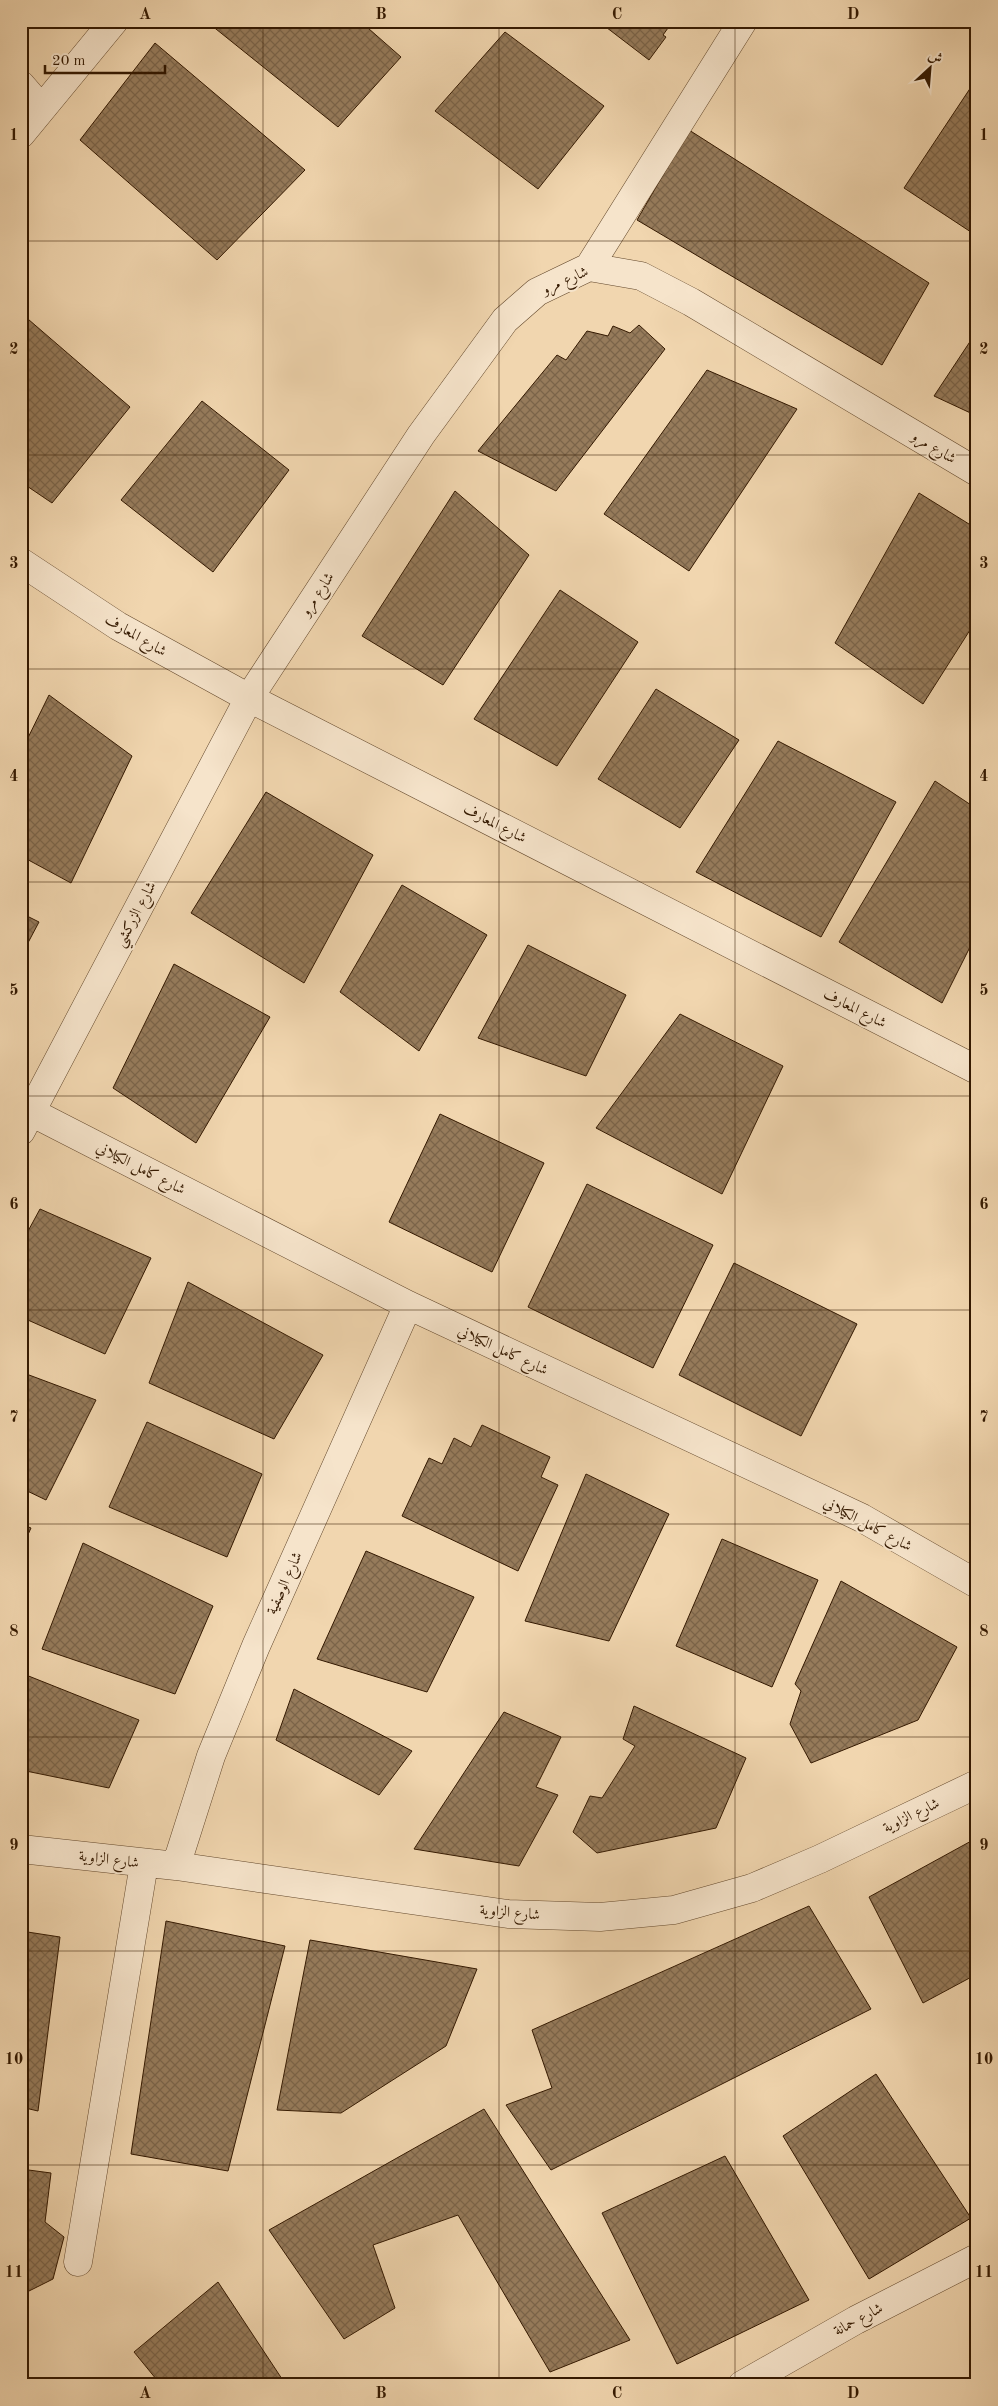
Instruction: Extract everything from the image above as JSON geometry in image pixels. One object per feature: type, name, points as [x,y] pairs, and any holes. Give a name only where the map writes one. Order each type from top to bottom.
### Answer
[{"type":"street","points":[[21,134],[114,21]]},
{"type":"street","points":[[589,267],[742,21]]},
{"type":"street","points":[[21,85],[41,108]]},
{"type":"street","name":"شارع مرو","points":[[249,698],[421,435],[505,320],[537,292],[589,267],[641,276],[691,302],[977,472]]},
{"type":"street","name":"شارع المعارف","points":[[21,562],[118,626],[249,698],[977,1070]]},
{"type":"street","name":"شارع الزركشي","points":[[26,1122],[249,698]]},
{"type":"street","name":"شارع كامل الكيلاني","points":[[26,1122],[408,1305],[862,1518],[977,1584]]},
{"type":"street","name":"شارع الوصفية","points":[[176,1866],[214,1747],[256,1646],[408,1305]]},
{"type":"street","name":"شارع الزاوية","points":[[21,1849],[144,1864],[176,1866],[508,1914],[600,1917],[674,1910],[752,1888],[820,1859],[977,1784]]},
{"type":"street","points":[[78,2262],[144,1864]]},
{"type":"street","name":"شارع حمانة","points":[[742,2385],[856,2320],[977,2258]]},
{"type":"building","points":[[206,21],[360,21],[401,57],[338,127]]},
{"type":"building","points":[[598,21],[673,21],[663,35],[666,37],[649,60]]},
{"type":"building","points":[[505,32],[604,106],[538,189],[435,111]]},
{"type":"building","points":[[155,43],[305,170],[217,260],[80,140]]},
{"type":"building","points":[[977,78],[977,236],[904,188]]},
{"type":"building","points":[[689,130],[929,283],[882,365],[637,220]]},
{"type":"building","points":[[21,313],[130,407],[52,503],[21,482]]},
{"type":"building","points":[[639,325],[665,349],[556,491],[478,451],[557,355],[566,360],[587,331],[608,336],[613,326],[630,333]]},
{"type":"building","points":[[977,331],[977,416],[934,396]]},
{"type":"building","points":[[707,370],[797,409],[689,571],[604,514]]},
{"type":"building","points":[[202,401],[289,470],[213,572],[121,500]]},
{"type":"building","points":[[455,491],[529,555],[443,685],[362,636]]},
{"type":"building","points":[[919,493],[977,529],[977,619],[923,704],[835,643]]},
{"type":"building","points":[[560,590],[638,642],[557,766],[474,719]]},
{"type":"building","points":[[656,689],[739,740],[680,828],[598,779]]},
{"type":"building","points":[[49,695],[132,756],[71,883],[21,856],[21,752]]},
{"type":"building","points":[[778,741],[896,802],[821,937],[696,872]]},
{"type":"building","points":[[935,781],[977,809],[977,933],[942,1003],[839,942]]},
{"type":"building","points":[[266,792],[373,855],[304,983],[191,913]]},
{"type":"building","points":[[402,885],[487,935],[419,1051],[340,992]]},
{"type":"building","points":[[21,913],[39,922],[21,956]]},
{"type":"building","points":[[528,945],[626,995],[586,1076],[478,1038]]},
{"type":"building","points":[[174,964],[270,1017],[196,1143],[113,1088]]},
{"type":"building","points":[[680,1014],[783,1066],[722,1194],[596,1128]]},
{"type":"building","points":[[440,1114],[544,1163],[492,1272],[389,1222]]},
{"type":"building","points":[[587,1184],[713,1245],[653,1368],[528,1307]]},
{"type":"building","points":[[40,1209],[151,1258],[105,1354],[21,1317],[21,1244]]},
{"type":"building","points":[[734,1263],[857,1324],[801,1436],[679,1375]]},
{"type":"building","points":[[188,1282],[323,1355],[274,1439],[149,1383]]},
{"type":"building","points":[[21,1372],[96,1400],[46,1500],[21,1488]]},
{"type":"building","points":[[147,1422],[262,1474],[227,1557],[109,1507]]},
{"type":"building","points":[[482,1425],[550,1457],[541,1477],[558,1485],[518,1571],[402,1516],[429,1458],[442,1464],[454,1438],[471,1447]]},
{"type":"building","points":[[586,1474],[669,1514],[609,1641],[525,1621]]},
{"type":"building","points":[[21,1524],[31,1528],[21,1550]]},
{"type":"building","points":[[722,1539],[818,1580],[772,1687],[676,1646]]},
{"type":"building","points":[[83,1543],[213,1606],[175,1694],[42,1649]]},
{"type":"building","points":[[366,1551],[474,1597],[427,1692],[317,1659]]},
{"type":"building","points":[[841,1581],[957,1647],[918,1720],[811,1763],[790,1724],[801,1691],[795,1684]]},
{"type":"building","points":[[21,1673],[139,1720],[109,1788],[21,1770]]},
{"type":"building","points":[[294,1689],[412,1751],[379,1795],[276,1740]]},
{"type":"building","points":[[634,1706],[746,1758],[716,1828],[597,1853],[573,1832],[590,1796],[602,1798],[635,1746],[623,1739]]},
{"type":"building","points":[[504,1712],[561,1737],[536,1787],[558,1795],[519,1866],[414,1849]]},
{"type":"building","points":[[973,1840],[977,1849],[977,1974],[923,2003],[869,1897]]},
{"type":"building","points":[[809,1906],[871,2009],[551,2170],[506,2105],[552,2088],[532,2030]]},
{"type":"building","points":[[166,1921],[285,1946],[228,2171],[131,2154]]},
{"type":"building","points":[[21,1931],[60,1937],[38,2111],[21,2107]]},
{"type":"building","points":[[310,1940],[477,1969],[446,2046],[341,2113],[277,2110]]},
{"type":"building","points":[[876,2074],[971,2218],[869,2279],[783,2136]]},
{"type":"building","points":[[484,2109],[630,2340],[550,2372],[458,2215],[373,2245],[395,2308],[344,2339],[269,2230]]},
{"type":"building","points":[[725,2156],[809,2300],[677,2364],[602,2213]]},
{"type":"building","points":[[21,2169],[51,2173],[45,2222],[64,2237],[53,2279],[21,2295]]},
{"type":"building","points":[[218,2282],[286,2385],[161,2385],[134,2352]]}]
